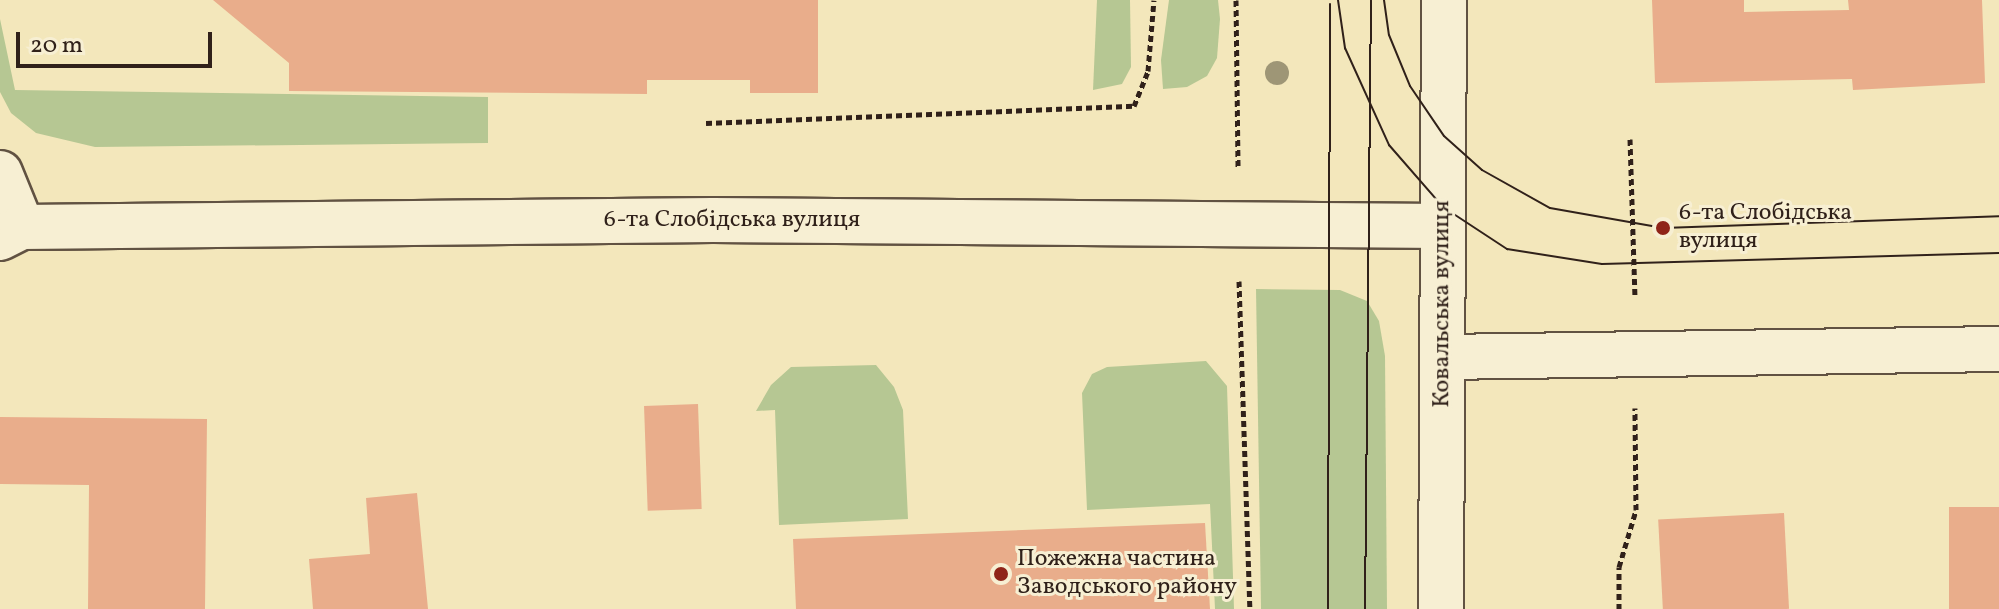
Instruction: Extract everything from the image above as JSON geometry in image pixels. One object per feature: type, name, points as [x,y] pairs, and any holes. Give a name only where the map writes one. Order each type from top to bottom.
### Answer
[{"type":"street","name":"Ковальська вулиця","points":[[1441,609],[1444,0]]},
{"type":"street","points":[[0,173],[11,232]]},
{"type":"street","name":"6-та Слобідська вулиця","points":[[11,232],[697,220],[1443,226]]},
{"type":"street","points":[[1442,357],[1999,349]]},
{"type":"path","points":[[706,123],[1134,106],[1148,71],[1154,0]]},
{"type":"path","points":[[1236,0],[1250,609]]},
{"type":"green space","points":[[1097,0],[1130,0],[1131,67],[1122,84],[1093,90]]},
{"type":"green space","points":[[1169,0],[1218,0],[1220,19],[1217,58],[1207,76],[1187,87],[1163,89],[1161,60]]},
{"type":"green space","points":[[0,19],[15,90],[488,97],[488,143],[95,147],[36,133],[11,113],[0,92]]},
{"type":"green space","points":[[1256,289],[1340,290],[1367,301],[1379,321],[1385,356],[1387,609],[1261,609]]},
{"type":"green space","points":[[1206,361],[1227,386],[1234,609],[1215,609],[1210,504],[1087,510],[1082,393],[1092,374],[1107,367]]},
{"type":"green space","points":[[876,365],[894,387],[903,410],[908,519],[779,525],[775,410],[756,411],[771,385],[791,367]]},
{"type":"building","points":[[213,0],[818,0],[818,93],[750,93],[750,80],[647,80],[647,94],[289,91],[289,63]]},
{"type":"building","points":[[1652,0],[1744,0],[1744,12],[1849,10],[1848,0],[1982,0],[1985,83],[1853,90],[1852,79],[1655,83]]},
{"type":"building","points":[[698,404],[702,509],[648,511],[644,406]]},
{"type":"building","points":[[0,417],[207,419],[205,609],[88,609],[89,485],[0,484]]},
{"type":"building","points":[[417,493],[428,609],[313,609],[309,559],[370,554],[366,498]]},
{"type":"building","points":[[1949,507],[1999,507],[1999,609],[1949,609]]},
{"type":"building","points":[[1784,513],[1789,609],[1663,609],[1658,520]]},
{"type":"building","name":"Пожежна частина Заводського району","points":[[1205,523],[1210,609],[796,609],[793,539]]},
{"type":"tram line","points":[[1338,0],[1345,48],[1389,145],[1443,207],[1507,249],[1602,264],[1999,253]]},
{"type":"tram line","points":[[1365,609],[1371,0]]},
{"type":"tram line","points":[[1384,0],[1389,35],[1410,86],[1444,136],[1482,170],[1550,208],[1663,228],[1999,216]]},
{"type":"tram line","points":[[1328,609],[1330,4]]},
{"type":"place","name":"6-та Слобідська вулиця","points":[[1663,228]]},
{"type":"place","name":"Пожежна частина Заводського району","points":[[1001,574]]}]
